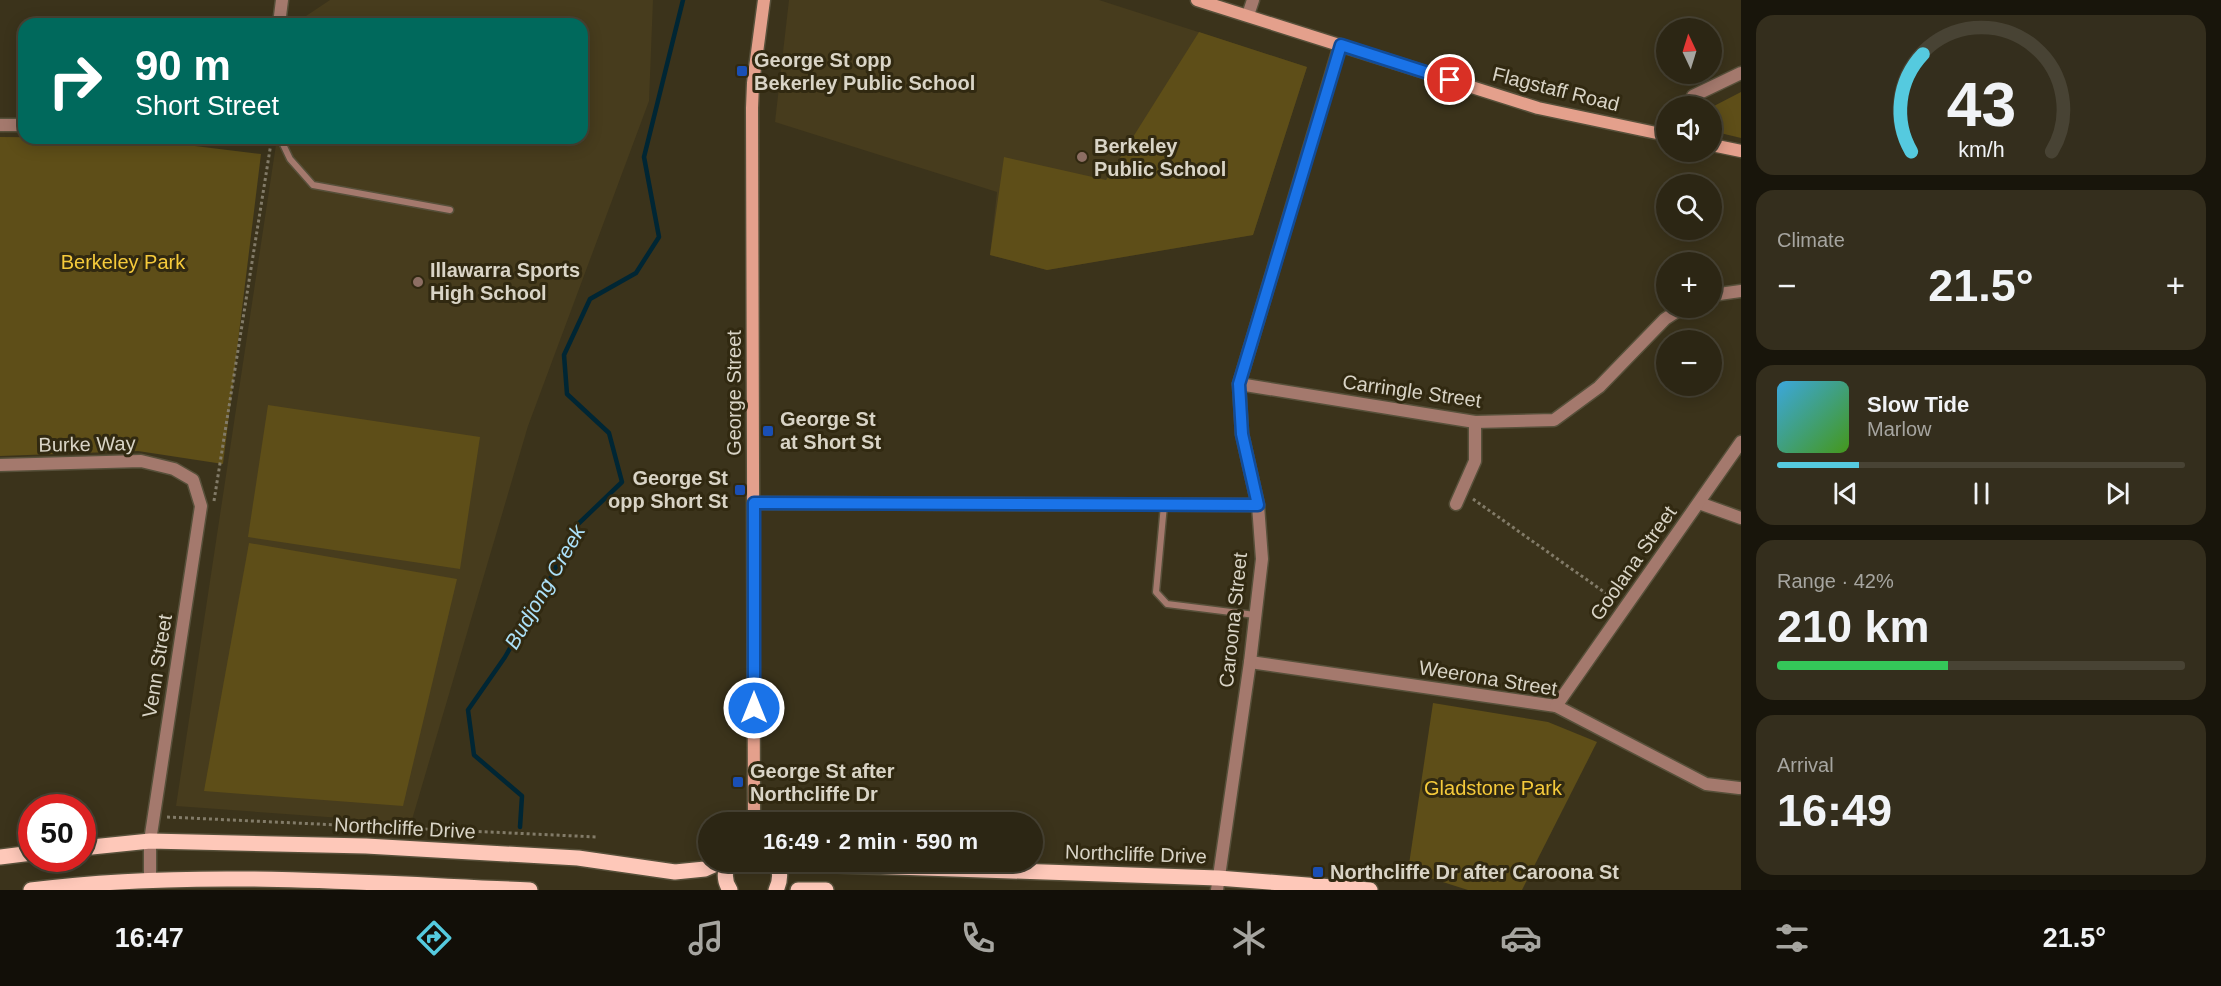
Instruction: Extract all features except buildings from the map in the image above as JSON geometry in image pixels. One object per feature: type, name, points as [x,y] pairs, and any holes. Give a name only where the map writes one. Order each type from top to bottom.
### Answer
[{"type":"main road","name":"George Street","points":[[754,812],[752,108],[764,0]]},
{"type":"main road","name":"Flagstaff Road","points":[[1197,0],[1538,108],[1656,133]]},
{"type":"main road","points":[[1722,147],[1741,151]]},
{"type":"main road","name":"Northcliffe Drive","points":[[96,847],[150,841],[366,846],[578,858],[675,872],[698,870]]},
{"type":"main road","points":[[0,857],[18,855]]},
{"type":"main road","points":[[725,872],[725,879],[730,890]]},
{"type":"main road","points":[[776,890],[780,872]]},
{"type":"main road","name":"Northcliffe Drive","points":[[972,872],[1370,890]]},
{"type":"main road","points":[[31,890],[87,883],[150,880],[306,881],[530,890]]},
{"type":"main road","points":[[798,890],[826,890]]},
{"type":"street","points":[[280,18],[282,0]]},
{"type":"street","points":[[1248,15],[1253,0]]},
{"type":"street","name":"Caroona Street","points":[[1218,884],[1251,662],[1262,559],[1258,505],[1242,434],[1239,384],[1341,45]]},
{"type":"street","points":[[1693,96],[1741,73]]},
{"type":"street","points":[[0,125],[18,125]]},
{"type":"street","points":[[1722,294],[1741,291]]},
{"type":"street","name":"Carringle Street","points":[[1239,384],[1475,422],[1554,420],[1599,387],[1667,318]]},
{"type":"street","points":[[1456,504],[1475,461],[1475,422]]},
{"type":"street","name":"Goolana Street","points":[[1556,706],[1741,442]]},
{"type":"street","name":"Burke Way","points":[[0,465],[141,461],[174,469]]},
{"type":"street","name":"Venn Street","points":[[150,880],[150,841],[201,506],[193,480],[174,469]]},
{"type":"street","points":[[754,503],[1258,505]]},
{"type":"street","points":[[1699,503],[1741,518]]},
{"type":"street","name":"Weerona Street","points":[[1251,662],[1556,706],[1706,784],[1739,788]]},
{"type":"lane","points":[[283,144],[290,159],[313,185],[450,210]]},
{"type":"lane","points":[[1164,505],[1156,592],[1167,604],[1256,615]]},
{"type":"path","points":[[213,503],[271,144]]},
{"type":"path","points":[[1462,491],[1625,606]]},
{"type":"path","points":[[163,817],[597,837]]},
{"type":"shaded area","name":"Illawarra Sports High School","points":[[330,0],[653,0],[649,101],[528,426],[411,823],[176,806],[276,144],[588,144],[588,18],[303,18]]},
{"type":"shaded area","name":"Berkeley Public School","points":[[789,0],[1099,0],[1307,67],[1253,235],[1047,270],[990,255],[997,192],[775,122]]},
{"type":"green space","points":[[1199,32],[1307,67],[1253,235],[1047,270],[990,255],[1004,157],[1106,180]]},
{"type":"green space","points":[[1741,92],[1741,138],[1722,133],[1722,102]]},
{"type":"green space","name":"Berkeley Park","points":[[0,137],[18,137],[18,144],[179,144],[261,154],[223,464],[138,451],[0,456]]},
{"type":"green space","points":[[268,405],[480,437],[460,569],[248,537]]},
{"type":"green space","points":[[249,543],[457,579],[403,806],[204,791]]},
{"type":"green space","name":"Gladstone Park","points":[[1433,703],[1548,722],[1597,742],[1522,890],[1468,890],[1408,871]]},
{"type":"waterway","name":"Budjong Creek","points":[[520,827],[522,796],[474,755],[468,710],[505,657],[552,575],[575,527],[622,482],[609,433],[567,394],[564,355],[590,299],[636,273],[659,237],[644,157],[683,0]]},
{"type":"place","name":"George St opp Bekerley Public School","points":[[742,71]]},
{"type":"place","name":"Berkeley Public School","points":[[1082,157]]},
{"type":"place","name":"Illawarra Sports High School","points":[[418,282]]},
{"type":"place","name":"George St at Short St","points":[[768,431]]},
{"type":"place","name":"George St opp Short St","points":[[740,490]]},
{"type":"place","name":"George St after Northcliffe Dr","points":[[738,782]]},
{"type":"place","name":"Northcliffe Dr after Caroona St","points":[[1318,872]]},
{"type":"route","points":[[754,708],[754,503],[1258,505],[1242,434],[1239,384],[1341,45],[1450,80]]}]
